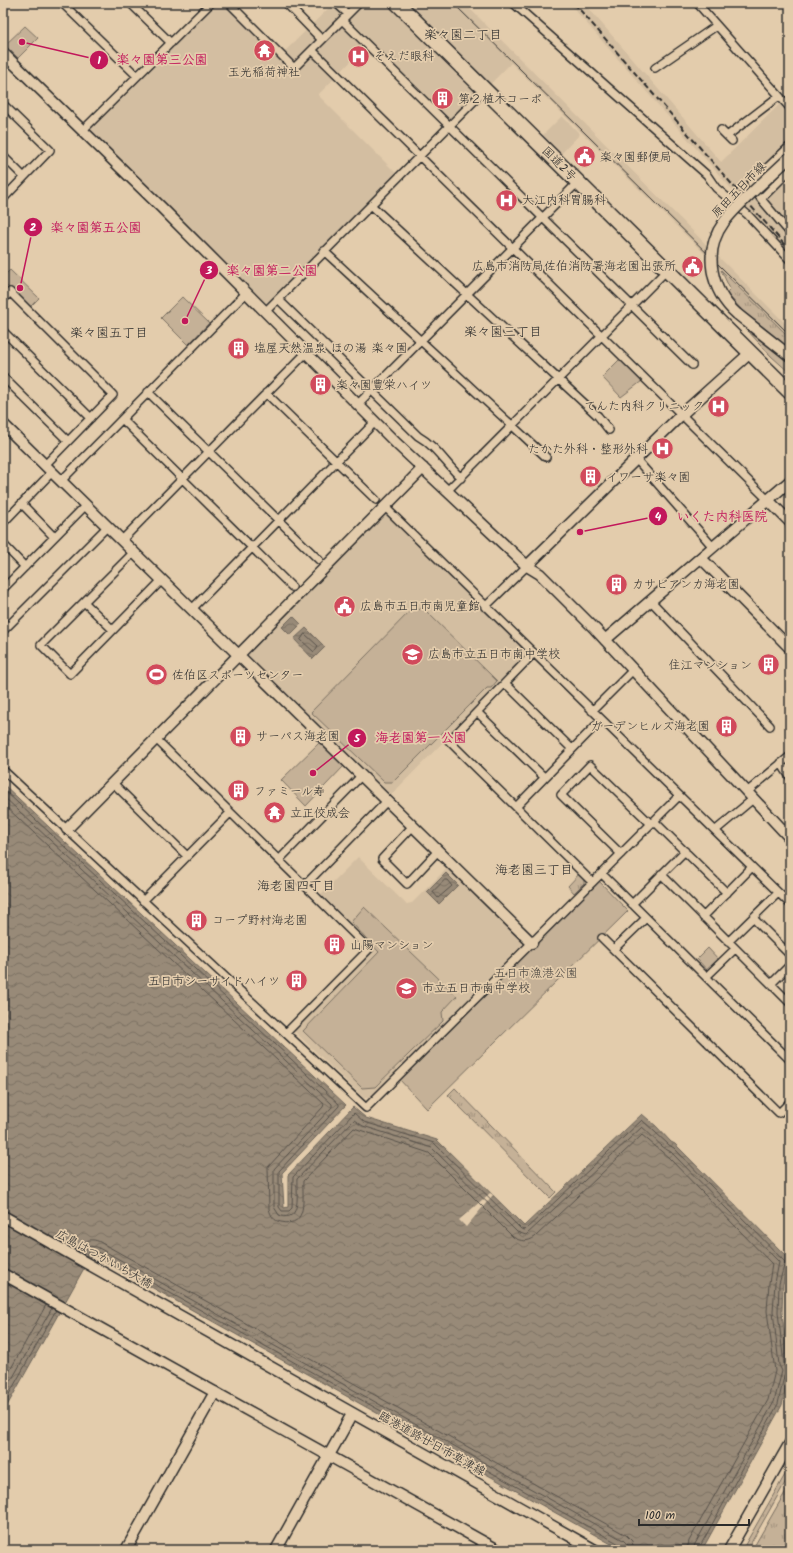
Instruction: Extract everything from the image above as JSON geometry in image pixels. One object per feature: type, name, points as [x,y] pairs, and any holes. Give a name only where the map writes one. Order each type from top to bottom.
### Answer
[{"type":"highway","name":"国道2号","points":[[397,3],[790,392]]},
{"type":"street","points":[[62,3],[137,76]]},
{"type":"street","points":[[130,3],[171,43]]},
{"type":"street","points":[[83,130],[171,43],[203,6],[211,3]]},
{"type":"street","points":[[230,3],[294,68],[359,3]]},
{"type":"street","points":[[286,3],[322,40]]},
{"type":"street","points":[[336,3],[345,17],[450,125],[692,364]]},
{"type":"street","points":[[513,3],[707,176],[716,188],[748,216],[790,260]]},
{"type":"street","points":[[697,3],[790,108]]},
{"type":"street","points":[[654,68],[716,26]]},
{"type":"street","points":[[312,50],[418,157],[790,522]]},
{"type":"street","points":[[3,53],[83,130],[375,422],[527,566],[540,574],[606,640],[790,838]]},
{"type":"street","points":[[265,312],[485,90]]},
{"type":"street","points":[[721,130],[729,138],[779,96]]},
{"type":"street","points":[[3,104],[50,150],[3,200]]},
{"type":"street","points":[[790,146],[751,183],[761,199],[790,233]]},
{"type":"street","points":[[3,156],[24,177]]},
{"type":"street","name":"原田五日市線","points":[[790,157],[731,214],[718,231],[714,243],[711,266],[714,280],[726,303],[737,314],[790,356]]},
{"type":"street","points":[[761,199],[790,170]]},
{"type":"street","points":[[358,404],[578,182]]},
{"type":"street","points":[[371,205],[598,416],[610,430]]},
{"type":"street","points":[[324,251],[546,457]]},
{"type":"street","points":[[447,491],[667,270]]},
{"type":"street","points":[[3,300],[10,292],[113,395],[45,465]]},
{"type":"street","points":[[61,481],[246,293]]},
{"type":"street","points":[[278,299],[418,436],[436,449],[444,461],[461,478]]},
{"type":"street","points":[[3,332],[90,418]]},
{"type":"street","points":[[122,540],[306,353]]},
{"type":"street","points":[[485,607],[681,415],[750,353]]},
{"type":"street","points":[[3,377],[68,441]]},
{"type":"street","points":[[148,392],[319,560]]},
{"type":"street","points":[[266,393],[592,712],[716,830],[790,904]]},
{"type":"street","points":[[122,419],[292,587]]},
{"type":"street","points":[[192,609],[375,422]]},
{"type":"street","points":[[3,424],[532,943]]},
{"type":"street","points":[[636,459],[713,547]]},
{"type":"street","points":[[67,829],[238,655],[380,503],[423,468]]},
{"type":"street","points":[[3,523],[52,472]]},
{"type":"street","points":[[606,640],[790,481]]},
{"type":"street","points":[[22,504],[54,537]]},
{"type":"street","points":[[3,590],[86,505]]},
{"type":"street","points":[[3,631],[108,526]]},
{"type":"street","points":[[3,544],[25,567]]},
{"type":"street","points":[[134,552],[41,645],[70,674],[162,580]]},
{"type":"street","points":[[701,558],[790,648]]},
{"type":"street","points":[[651,601],[770,726]]},
{"type":"street","points":[[84,602],[114,630]]},
{"type":"street","points":[[533,654],[449,741],[592,882]]},
{"type":"street","points":[[592,712],[634,670]]},
{"type":"street","points":[[505,683],[572,749]]},
{"type":"street","points":[[477,712],[544,777]]},
{"type":"street","points":[[516,807],[601,720]]},
{"type":"street","points":[[156,739],[369,949],[286,1033]]},
{"type":"street","points":[[716,830],[781,763],[790,756]]},
{"type":"street","points":[[781,763],[790,771]]},
{"type":"street","points":[[781,763],[790,777]]},
{"type":"street","points":[[621,854],[561,795],[590,765],[685,851],[727,893]]},
{"type":"street","points":[[3,770],[366,1108],[679,796]]},
{"type":"street","points":[[279,860],[361,776]]},
{"type":"street","points":[[113,783],[187,856]]},
{"type":"street","points":[[305,885],[387,801]]},
{"type":"street","points":[[143,901],[230,813]]},
{"type":"street","points":[[413,826],[382,859],[407,884],[438,851]]},
{"type":"street","points":[[632,904],[685,851]]},
{"type":"street","points":[[703,917],[752,867]]},
{"type":"street","points":[[602,874],[706,977],[788,1055]]},
{"type":"street","points":[[661,874],[790,1003]]},
{"type":"street","points":[[728,942],[778,893]]},
{"type":"street","points":[[614,949],[646,918]]},
{"type":"street","points":[[753,918],[790,955]]},
{"type":"street","points":[[602,938],[778,1113],[790,1102]]},
{"type":"street","points":[[706,977],[735,949]]},
{"type":"street","points":[[771,984],[790,965]]},
{"type":"street","name":"広島はつかいち大橋","points":[[3,1216],[258,1360]]},
{"type":"street","points":[[3,1274],[498,1550]]},
{"type":"street","name":"臨港道路廿日市草津線","points":[[258,1360],[594,1550]]},
{"type":"street","points":[[126,1550],[215,1392]]},
{"type":"street","points":[[276,1550],[352,1414]]},
{"type":"street","points":[[729,1550],[790,1443]]},
{"type":"street","points":[[527,1512],[580,1550]]},
{"type":"shaded area","points":[[212,3],[231,3],[281,55],[334,3],[464,3],[790,328],[790,338],[511,63],[450,125],[368,44],[318,95],[398,175],[266,312],[83,130]]},
{"type":"shaded area","points":[[569,3],[584,3],[721,162],[790,94],[790,226],[784,233],[790,241],[790,256]]},
{"type":"shaded area","points":[[562,116],[580,134],[560,155],[541,137]]},
{"type":"shaded area","name":"広島市立五日市南中学校","points":[[381,515],[387,515],[528,652],[528,656],[391,795],[247,656],[247,651]]},
{"type":"shaded area","name":"市立五日市南中学校","points":[[358,857],[406,904],[412,903],[448,867],[522,940],[522,945],[369,1098],[364,1098],[295,1032],[294,1029],[374,948],[320,895]]},
{"type":"green space","points":[[25,26],[38,38],[18,58],[5,45]]},
{"type":"green space","points":[[10,270],[39,298],[29,308],[3,282],[3,277]]},
{"type":"green space","points":[[721,270],[790,338],[790,348],[743,311],[726,293],[730,289]]},
{"type":"green space","points":[[182,297],[209,323],[188,345],[161,318]]},
{"type":"green space","points":[[747,330],[790,364],[790,373],[771,356]]},
{"type":"green space","points":[[620,359],[642,381],[621,397],[602,377]]},
{"type":"green space","points":[[415,606],[419,610],[422,607],[497,681],[491,688],[487,688],[393,782],[384,782],[311,712]]},
{"type":"green space","points":[[320,742],[344,766],[306,806],[281,780]]},
{"type":"green space","points":[[580,873],[584,877],[584,883],[574,893],[568,886]]},
{"type":"green space","name":"五日市漁港公園","points":[[599,881],[628,911],[427,1109],[399,1079]]},
{"type":"green space","points":[[364,907],[457,996],[442,1012],[443,1021],[375,1087],[362,1088],[303,1031],[379,952],[351,922]]},
{"type":"green space","points":[[708,948],[719,960],[708,971],[697,959]]},
{"type":"green space","points":[[455,1088],[556,1192],[550,1198],[448,1095]]},
{"type":"green space","points":[[790,1466],[790,1474],[747,1550],[742,1550]]},
{"type":"green space","points":[[790,1484],[790,1550],[752,1550]]},
{"type":"water","points":[[293,616],[301,624],[290,635],[282,627]]},
{"type":"water","points":[[306,628],[325,647],[313,659],[294,639]]},
{"type":"water","points":[[3,784],[346,1105],[282,1173],[284,1208],[288,1207],[288,1175],[353,1107],[366,1118],[437,1140],[524,1226],[642,1114],[671,1142],[675,1144],[790,1260],[783,1284],[782,1312],[789,1374],[782,1405],[702,1550],[622,1550],[92,1254],[3,1413]]},
{"type":"water","points":[[446,873],[458,885],[439,904],[427,892]]},
{"type":"pier","points":[[490,1193],[493,1195],[466,1227],[459,1220]]},
{"type":"tram line","points":[[453,3],[790,335]]},
{"type":"railway","points":[[574,3],[790,251]]},
{"type":"place","name":"楽々園第三公園","points":[[22,42]]},
{"type":"place","name":"玉光稲荷神社","points":[[264,51]]},
{"type":"place","name":"そえだ眼科","points":[[359,56]]},
{"type":"place","name":"第２植木コーポ","points":[[442,99]]},
{"type":"place","name":"楽々園郵便局","points":[[585,157]]},
{"type":"place","name":"大江内科胃腸科","points":[[506,200]]},
{"type":"place","name":"広島市消防局佐伯消防署海老園出張所","points":[[692,266]]},
{"type":"place","name":"楽々園第五公園","points":[[20,288]]},
{"type":"place","name":"楽々園第二公園","points":[[185,321]]},
{"type":"place","name":"塩屋天然温泉 ほの湯 楽々園","points":[[239,348]]},
{"type":"place","name":"楽々園豊栄ハイツ","points":[[320,385]]},
{"type":"place","name":"てんた内科クリニック","points":[[719,406]]},
{"type":"place","name":"たかた外科・整形外科","points":[[663,449]]},
{"type":"place","name":"イワーサ楽々園","points":[[590,477]]},
{"type":"place","name":"いくた内科医院","points":[[580,532]]},
{"type":"place","name":"カサビアンカ海老園","points":[[616,584]]},
{"type":"place","name":"広島市五日市南児童館","points":[[344,606]]},
{"type":"place","name":"広島市立五日市南中学校","points":[[413,654]]},
{"type":"place","name":"住江マンション","points":[[768,665]]},
{"type":"place","name":"佐伯区スポーツセンター","points":[[156,675]]},
{"type":"place","name":"ガーデンヒルズ海老園","points":[[726,726]]},
{"type":"place","name":"サーパス海老園","points":[[241,736]]},
{"type":"place","name":"海老園第一公園","points":[[313,773]]},
{"type":"place","name":"ファミール寿","points":[[239,791]]},
{"type":"place","name":"立正佼成会","points":[[274,813]]},
{"type":"place","name":"コープ野村海老園","points":[[197,920]]},
{"type":"place","name":"山陽マンション","points":[[334,945]]},
{"type":"place","name":"五日市シーサイドハイツ","points":[[296,981]]},
{"type":"place","name":"市立五日市南中学校","points":[[407,988]]},
{"type":"district","name":"楽々園二丁目","points":[[463,35]]},
{"type":"district","name":"楽々園三丁目","points":[[503,332]]},
{"type":"district","name":"楽々園五丁目","points":[[109,333]]},
{"type":"district","name":"海老園三丁目","points":[[534,870]]},
{"type":"district","name":"海老園四丁目","points":[[296,886]]}]
